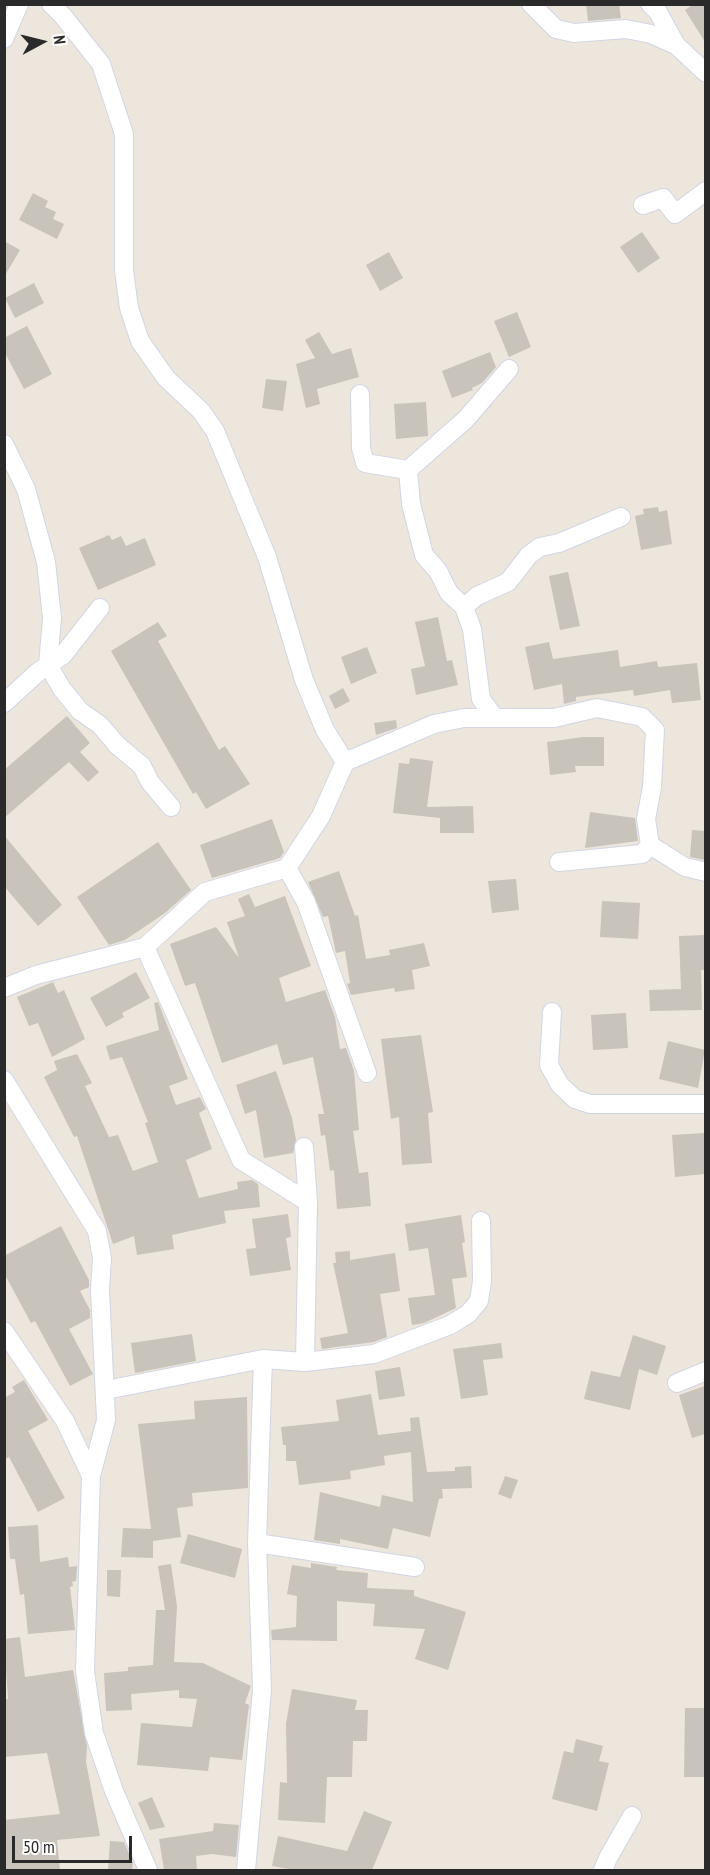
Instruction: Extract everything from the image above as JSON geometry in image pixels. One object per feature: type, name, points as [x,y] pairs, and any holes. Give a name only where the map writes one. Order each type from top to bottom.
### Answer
[{"type":"street","points":[[4,39],[19,4]]},
{"type":"street","points":[[51,4],[100,64],[124,134],[124,270],[129,308],[140,342],[166,378],[201,411],[215,431],[267,557],[304,680],[325,730],[345,762]]},
{"type":"street","points":[[531,4],[556,29],[574,33],[626,29],[651,34],[676,45]]},
{"type":"street","points":[[650,4],[658,12],[676,45],[705,73]]},
{"type":"street","points":[[643,205],[663,198],[675,214],[705,191]]},
{"type":"street","points":[[408,470],[466,419],[509,369]]},
{"type":"street","points":[[360,394],[361,448],[365,463],[408,470]]},
{"type":"street","points":[[4,444],[26,489],[46,562],[52,618],[48,665],[62,689],[80,711],[100,725],[117,745],[142,766],[150,782],[171,807]]},
{"type":"street","points":[[408,470],[411,504],[424,555],[438,571],[449,593],[464,607],[472,628],[481,699],[495,718]]},
{"type":"street","points":[[464,607],[477,596],[508,582],[529,555],[540,546],[558,543],[621,517]]},
{"type":"street","points":[[4,703],[48,665],[63,656],[100,608]]},
{"type":"street","points":[[464,718],[477,677]]},
{"type":"street","points":[[4,988],[36,975],[145,947],[205,892],[286,868],[321,816],[345,762],[434,724],[464,718],[554,718],[597,708],[642,717],[655,730],[652,787],[646,819],[650,845],[685,867],[705,872]]},
{"type":"street","points":[[559,862],[642,854],[650,845]]},
{"type":"street","points":[[286,868],[306,902],[367,1073]]},
{"type":"street","points":[[145,947],[241,1160],[308,1202]]},
{"type":"street","points":[[552,1012],[549,1065],[560,1085],[575,1099],[590,1104],[705,1104]]},
{"type":"street","points":[[4,1080],[97,1231],[102,1258],[100,1290],[106,1420],[91,1476],[87,1578],[87,1681],[94,1733],[114,1791],[148,1870]]},
{"type":"street","points":[[304,1147],[308,1202],[305,1362]]},
{"type":"street","points":[[106,1390],[263,1359],[305,1362],[374,1354],[450,1325],[468,1314],[479,1301],[482,1281],[481,1221]]},
{"type":"street","points":[[7,1339],[65,1421],[91,1476]]},
{"type":"street","points":[[246,1870],[262,1690],[257,1543],[263,1359]]},
{"type":"street","points":[[676,1383],[705,1371]]},
{"type":"street","points":[[257,1543],[415,1567]]},
{"type":"street","points":[[603,1870],[632,1816]]},
{"type":"building","points":[[586,4],[619,4],[621,18],[588,21]]},
{"type":"building","points":[[694,4],[705,4],[705,42],[685,10]]},
{"type":"building","points":[[33,193],[48,201],[45,207],[56,212],[53,219],[64,224],[57,239],[19,220]]},
{"type":"building","points":[[642,232],[660,258],[638,273],[620,247]]},
{"type":"building","points":[[4,241],[20,250],[4,277]]},
{"type":"building","points":[[389,252],[403,278],[380,291],[366,265]]},
{"type":"building","points":[[34,283],[44,303],[15,318],[5,298]]},
{"type":"building","points":[[517,312],[531,347],[509,357],[494,321]]},
{"type":"building","points":[[27,326],[52,374],[24,389],[4,351],[4,338]]},
{"type":"building","points":[[319,332],[332,354],[351,348],[359,377],[317,389],[320,404],[306,408],[296,364],[315,358],[305,340]]},
{"type":"building","points":[[490,352],[496,367],[482,383],[472,388],[473,390],[452,398],[442,371]]},
{"type":"building","points":[[266,379],[287,381],[283,411],[262,408]]},
{"type":"building","points":[[426,402],[428,436],[396,439],[394,404]]},
{"type":"building","points":[[658,507],[659,512],[667,510],[672,544],[641,550],[635,516],[644,514],[643,509]]},
{"type":"building","points":[[109,535],[112,540],[121,536],[126,546],[145,538],[156,565],[98,590],[79,548]]},
{"type":"building","points":[[568,572],[580,626],[560,630],[549,576]]},
{"type":"building","points":[[438,617],[447,661],[452,660],[458,685],[416,695],[411,669],[425,666],[415,622]]},
{"type":"building","points":[[158,622],[167,636],[158,641],[219,750],[225,746],[250,784],[206,809],[196,792],[193,794],[111,651]]},
{"type":"building","points":[[549,642],[553,659],[618,650],[620,667],[657,661],[658,667],[697,663],[701,700],[672,703],[670,690],[634,696],[633,690],[576,697],[576,701],[564,704],[562,684],[534,690],[525,647]]},
{"type":"building","points":[[367,647],[377,673],[351,684],[341,657]]},
{"type":"building","points":[[343,688],[350,701],[335,709],[329,696]]},
{"type":"building","points":[[67,716],[90,743],[80,752],[99,772],[88,782],[69,762],[4,818],[4,770]]},
{"type":"building","points":[[396,720],[397,728],[376,735],[374,723]]},
{"type":"building","points":[[583,737],[604,737],[604,766],[575,766],[576,772],[550,775],[547,742]]},
{"type":"building","points":[[410,758],[433,761],[427,807],[473,806],[474,833],[440,833],[440,818],[393,813],[399,763],[409,764]]},
{"type":"building","points":[[590,812],[635,818],[638,841],[585,848]]},
{"type":"building","points":[[272,819],[284,852],[280,858],[212,878],[200,845]]},
{"type":"building","points":[[692,830],[705,831],[705,860],[690,857]]},
{"type":"building","points":[[4,835],[62,905],[38,926],[4,886]]},
{"type":"building","points":[[158,842],[191,890],[165,913],[125,940],[109,945],[77,897]]},
{"type":"building","points":[[339,871],[355,916],[358,915],[366,959],[390,955],[389,950],[424,943],[430,966],[412,970],[415,989],[395,992],[394,988],[351,995],[347,984],[350,983],[345,951],[336,953],[328,916],[323,917],[308,882]]},
{"type":"building","points":[[516,879],[519,910],[492,913],[488,881]]},
{"type":"building","points":[[249,894],[255,907],[285,896],[311,966],[279,978],[286,1002],[325,990],[335,1017],[340,1049],[346,1048],[354,1071],[359,1130],[353,1131],[359,1173],[368,1172],[371,1206],[337,1209],[334,1170],[330,1171],[325,1135],[321,1136],[318,1114],[324,1114],[313,1057],[283,1065],[277,1044],[222,1063],[195,983],[185,986],[170,944],[216,927],[239,958],[227,922],[245,916],[238,899]]},
{"type":"building","points":[[602,901],[640,903],[638,939],[600,937]]},
{"type":"building","points":[[705,935],[705,970],[701,970],[702,1010],[650,1011],[649,990],[681,989],[679,936]]},
{"type":"building","points":[[136,972],[150,998],[122,1013],[124,1017],[106,1027],[90,998]]},
{"type":"building","points":[[53,982],[58,993],[64,990],[85,1039],[52,1057],[38,1023],[29,1026],[17,997]]},
{"type":"building","points":[[158,1002],[188,1079],[169,1086],[176,1105],[200,1097],[206,1109],[199,1113],[212,1149],[186,1160],[199,1198],[238,1189],[237,1182],[252,1180],[258,1184],[260,1207],[224,1211],[226,1223],[172,1235],[174,1249],[137,1255],[134,1236],[113,1244],[77,1136],[74,1137],[44,1077],[57,1070],[54,1061],[77,1054],[92,1083],[85,1086],[109,1137],[118,1135],[133,1171],[158,1162],[145,1123],[148,1122],[122,1057],[110,1060],[106,1046],[159,1030],[154,1003]]},
{"type":"building","points":[[626,1013],[628,1048],[593,1050],[591,1015]]},
{"type":"building","points":[[421,1035],[433,1112],[428,1113],[432,1163],[402,1165],[399,1117],[391,1119],[381,1039]]},
{"type":"building","points":[[668,1041],[705,1050],[698,1088],[659,1079]]},
{"type":"building","points":[[276,1071],[292,1118],[296,1140],[293,1153],[264,1158],[256,1110],[245,1114],[236,1085]]},
{"type":"building","points":[[704,1133],[705,1174],[675,1177],[672,1135]]},
{"type":"building","points":[[288,1214],[291,1237],[286,1238],[291,1270],[250,1276],[246,1249],[256,1248],[252,1219]]},
{"type":"building","points":[[461,1215],[467,1277],[452,1279],[456,1308],[424,1323],[412,1325],[408,1298],[435,1295],[428,1248],[409,1251],[405,1224]]},
{"type":"building","points":[[61,1226],[89,1280],[89,1287],[80,1291],[90,1310],[90,1318],[69,1329],[93,1374],[70,1386],[35,1321],[31,1323],[4,1273],[4,1256]]},
{"type":"building","points":[[350,1251],[350,1260],[395,1253],[400,1291],[380,1294],[387,1337],[374,1342],[322,1349],[320,1338],[348,1333],[333,1263],[336,1263],[335,1252]]},
{"type":"building","points":[[192,1334],[196,1361],[135,1373],[131,1343]]},
{"type":"building","points":[[633,1335],[666,1346],[657,1375],[639,1369],[630,1410],[584,1399],[591,1371],[620,1377]]},
{"type":"building","points":[[501,1343],[503,1358],[483,1360],[488,1395],[461,1399],[453,1349]]},
{"type":"building","points":[[400,1367],[405,1396],[379,1400],[375,1371]]},
{"type":"building","points":[[24,1380],[48,1420],[28,1431],[65,1498],[38,1512],[9,1457],[4,1460],[4,1398],[15,1392],[12,1387]]},
{"type":"building","points":[[705,1386],[705,1434],[692,1438],[679,1395]]},
{"type":"building","points":[[371,1394],[378,1435],[411,1431],[410,1418],[419,1417],[427,1472],[455,1471],[455,1467],[471,1466],[472,1488],[442,1489],[443,1498],[439,1499],[430,1537],[393,1528],[388,1549],[340,1539],[340,1544],[314,1540],[320,1492],[380,1507],[382,1495],[413,1502],[411,1452],[384,1456],[385,1465],[350,1471],[351,1479],[299,1485],[296,1461],[286,1461],[286,1445],[283,1445],[281,1427],[339,1421],[336,1400]]},
{"type":"building","points":[[247,1397],[248,1488],[192,1493],[193,1506],[177,1508],[181,1537],[153,1541],[153,1558],[121,1557],[123,1528],[151,1529],[138,1424],[195,1419],[194,1401]]},
{"type":"building","points":[[505,1476],[518,1480],[511,1499],[498,1494]]},
{"type":"building","points":[[38,1525],[40,1562],[68,1557],[69,1567],[77,1566],[76,1581],[72,1582],[73,1586],[70,1587],[75,1630],[28,1634],[24,1594],[20,1595],[15,1559],[10,1559],[8,1527]]},
{"type":"building","points":[[188,1534],[242,1549],[235,1578],[180,1563]]},
{"type":"building","points":[[311,1563],[337,1567],[336,1570],[368,1573],[367,1588],[414,1590],[414,1596],[466,1612],[448,1670],[415,1659],[425,1629],[373,1626],[375,1604],[337,1601],[337,1641],[272,1640],[271,1630],[296,1627],[297,1596],[287,1594],[292,1565],[311,1568]]},
{"type":"building","points":[[171,1564],[177,1606],[174,1662],[203,1663],[251,1686],[245,1703],[249,1705],[242,1760],[210,1757],[208,1771],[137,1765],[141,1723],[192,1727],[197,1699],[179,1698],[179,1690],[131,1694],[132,1710],[106,1711],[104,1673],[128,1671],[128,1667],[153,1665],[156,1610],[165,1610],[158,1566]]},
{"type":"building","points":[[107,1570],[121,1570],[120,1597],[107,1596]]},
{"type":"building","points":[[20,1637],[25,1677],[73,1670],[87,1746],[86,1762],[100,1836],[57,1840],[60,1870],[6,1870],[4,1820],[60,1814],[47,1753],[4,1757],[4,1699],[8,1699],[4,1639]]},
{"type":"building","points":[[292,1689],[357,1700],[355,1710],[368,1710],[367,1741],[353,1741],[352,1777],[327,1777],[325,1823],[278,1820],[280,1782],[287,1783],[286,1724]]},
{"type":"building","points":[[685,1708],[705,1708],[705,1777],[684,1777]]},
{"type":"building","points":[[576,1739],[603,1746],[599,1761],[609,1763],[597,1811],[552,1799],[564,1751],[573,1753]]},
{"type":"building","points":[[152,1797],[165,1827],[150,1830],[138,1803]]},
{"type":"building","points":[[364,1811],[392,1822],[372,1870],[294,1870],[272,1866],[278,1836],[347,1851]]},
{"type":"building","points":[[214,1823],[239,1825],[236,1857],[212,1854],[196,1856],[197,1870],[164,1870],[159,1839],[213,1831]]},
{"type":"building","points":[[110,1841],[124,1842],[133,1863],[132,1870],[108,1870]]}]
